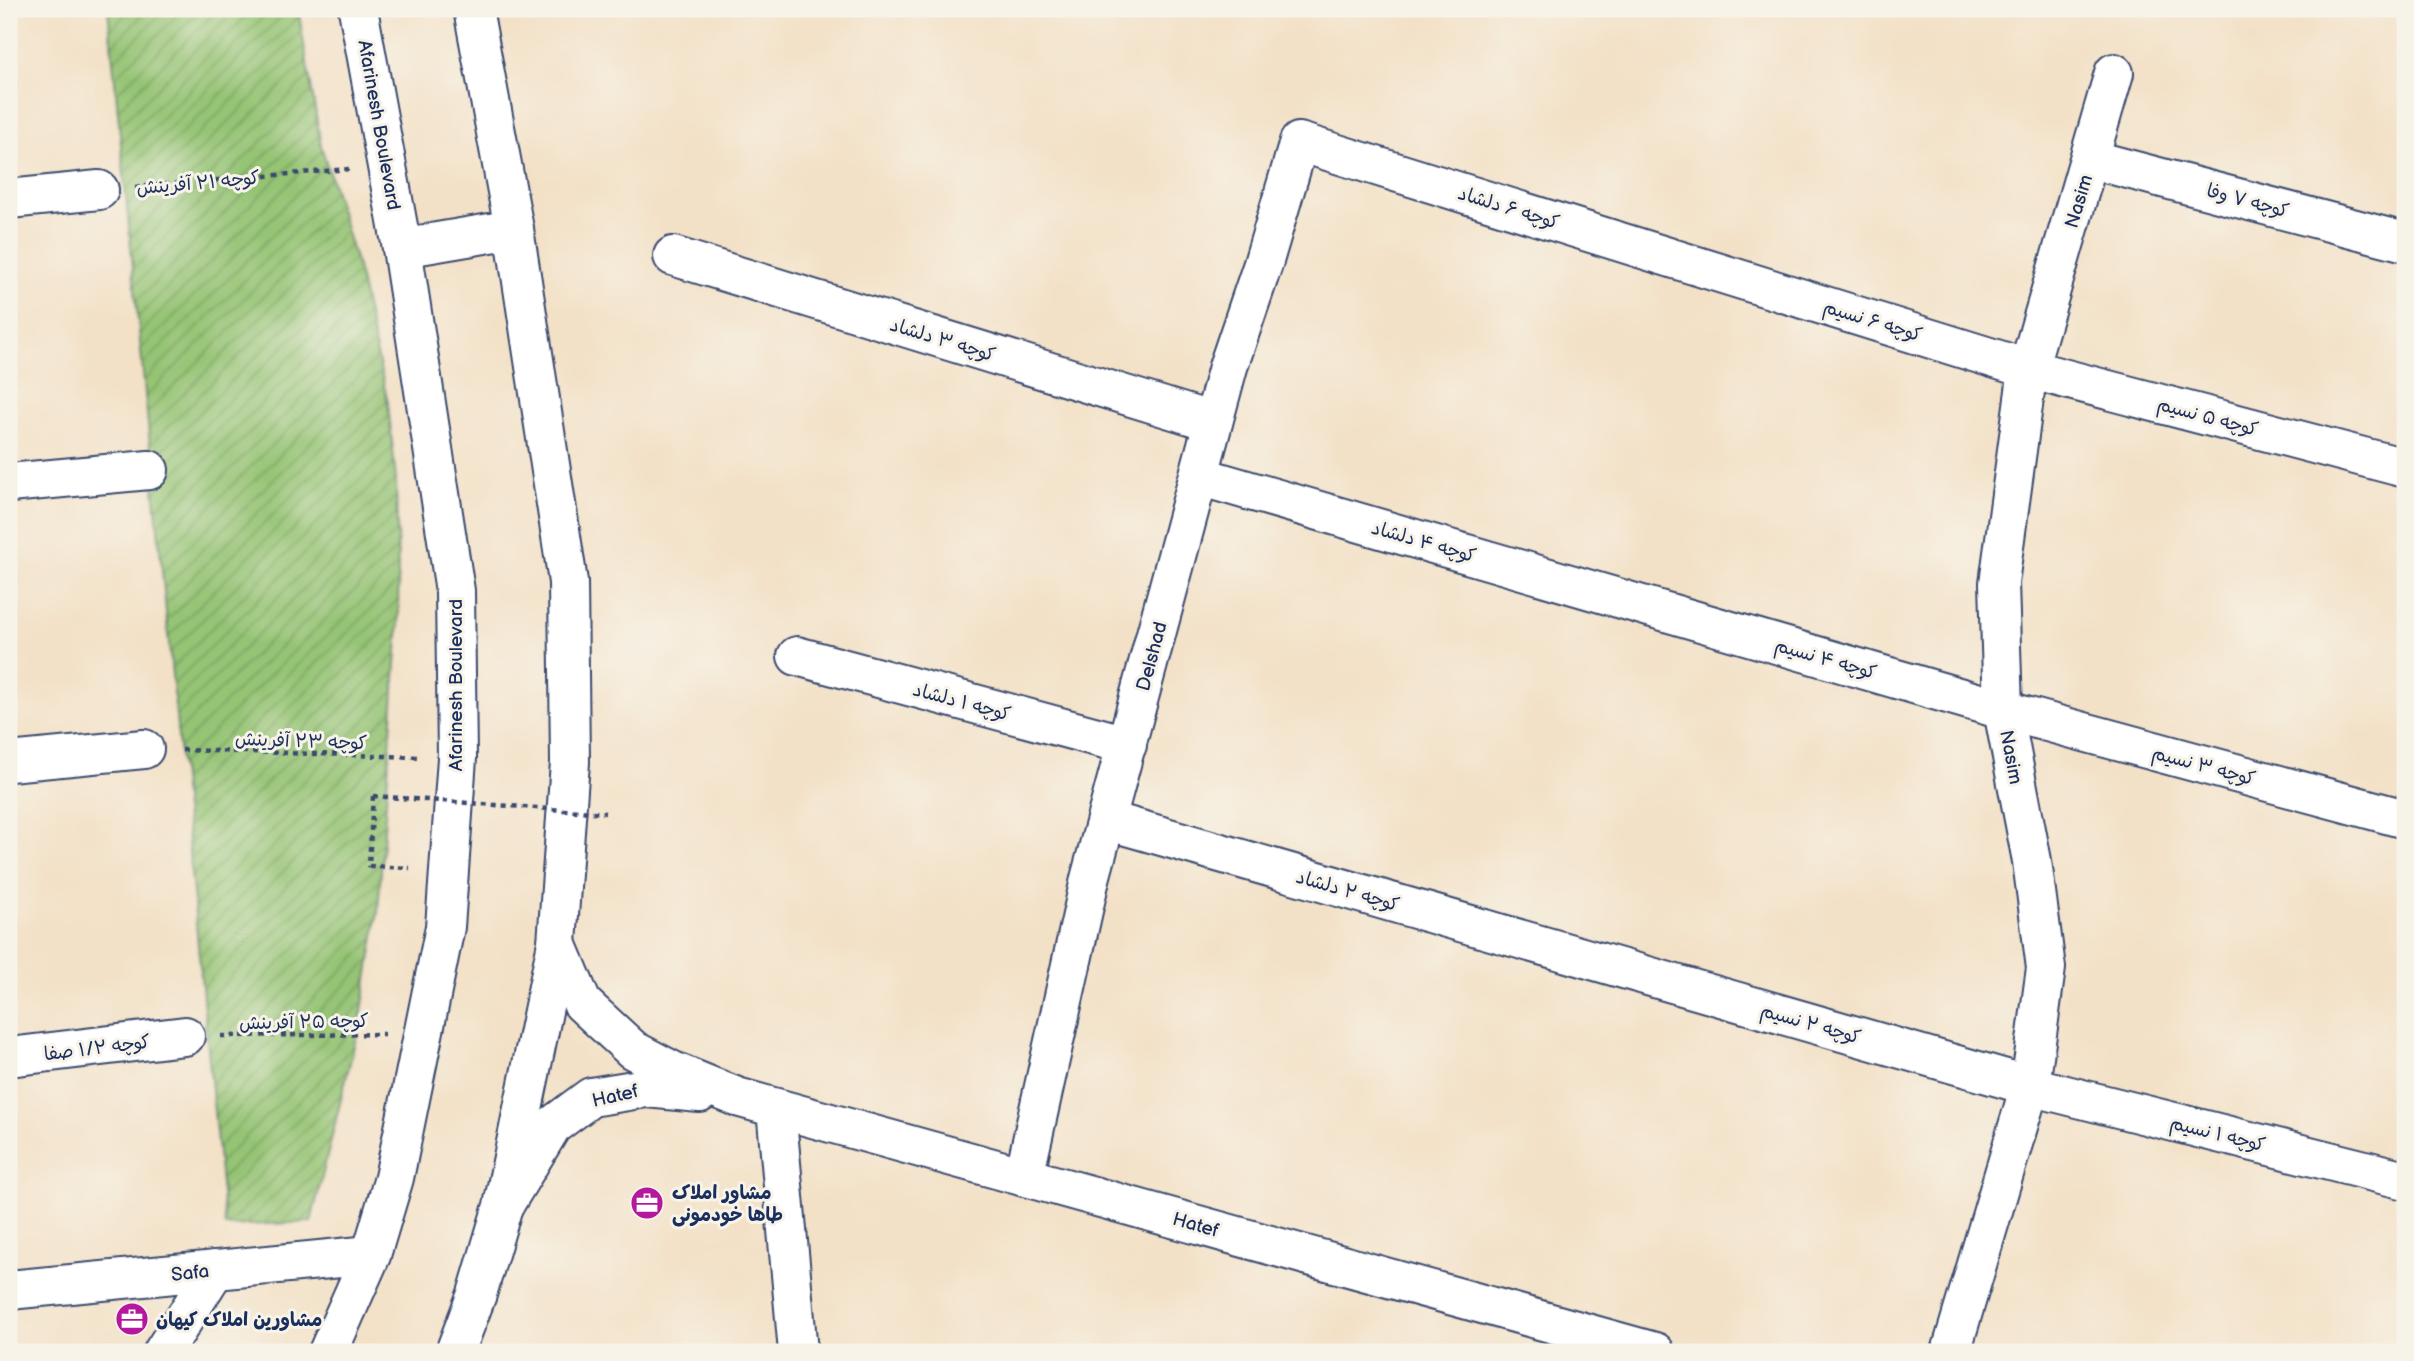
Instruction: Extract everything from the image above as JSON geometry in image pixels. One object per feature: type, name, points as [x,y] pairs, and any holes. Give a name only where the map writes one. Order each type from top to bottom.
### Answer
[{"type":"street","name":"Afarinesh Boulevard","points":[[328,1352],[371,1255],[394,1178],[445,927],[457,758],[455,591],[402,248],[358,9]]},
{"type":"street","points":[[455,1352],[477,1294],[503,1206],[557,943],[570,762],[568,582],[514,229],[473,9]]},
{"type":"street","name":"Nasim","points":[[1951,1352],[2031,1086],[2046,968],[2032,861],[2003,710],[1999,583],[2028,369],[2114,73]]},
{"type":"street","name":"کوچه ۶ دلشاد","points":[[1299,142],[1718,272]]},
{"type":"street","name":"Delshad","points":[[1024,1177],[1090,879],[1228,367],[1263,264],[1299,142]]},
{"type":"street","name":"کوچه ۷ وفا","points":[[2090,159],[2405,242]]},
{"type":"street","points":[[9,199],[99,190]]},
{"type":"street","points":[[402,248],[514,229]]},
{"type":"street","name":"کوچه ۳ دلشاد","points":[[673,256],[1213,422]]},
{"type":"street","name":"کوچه ۶ نسیم","points":[[1718,272],[2028,369]]},
{"type":"street","name":"کوچه ۵ نسیم","points":[[2028,369],[2397,466]]},
{"type":"street","points":[[9,483],[149,470]]},
{"type":"street","name":"کوچه ۴ دلشاد","points":[[1199,476],[1648,607]]},
{"type":"street","name":"کوچه ۴ نسیم","points":[[1648,607],[2003,710]]},
{"type":"street","name":"کوچه ۱ دلشاد","points":[[797,656],[1126,745]]},
{"type":"street","name":"کوچه ۳ نسیم","points":[[2003,710],[2405,819]]},
{"type":"street","points":[[9,762],[144,749]]},
{"type":"street","name":"کوچه ۲ دلشاد","points":[[1106,820],[1591,960]]},
{"type":"street","name":"Hatef","points":[[557,943],[582,1003],[633,1050],[673,1071],[737,1097],[1655,1352]]},
{"type":"street","name":"کوچه ۲ نسیم","points":[[1591,960],[2031,1086]]},
{"type":"street","name":"کوچه ۱/۲ صفا","points":[[9,1057],[185,1036]]},
{"type":"street","name":"کوچه ۱ نسیم","points":[[2031,1086],[2405,1180]]},
{"type":"street","name":"Hatef","points":[[503,1206],[552,1126],[591,1097],[646,1088],[737,1097]]},
{"type":"street","points":[[776,1108],[799,1352]]},
{"type":"street","name":"Safa","points":[[9,1290],[371,1255]]},
{"type":"street","points":[[163,1352],[215,1270]]},
{"type":"path","name":"کوچه ۲۱ آفرینش","points":[[99,190],[387,166]]},
{"type":"path","name":"کوچه ۲۳ آفرینش","points":[[144,749],[457,758]]},
{"type":"path","points":[[369,866],[373,796],[605,813]]},
{"type":"path","name":"کوچه ۲۵ آفرینش","points":[[185,1036],[423,1033]]},
{"type":"green space","points":[[108,9],[298,9],[321,145],[357,266],[388,403],[396,480],[399,623],[378,912],[361,1017],[311,1222],[225,1226]]},
{"type":"place","name":"مشاور املاک طاها خودمونی","points":[[647,1203]]},
{"type":"place","name":"مشاورین املاک کیهان","points":[[132,1319]]}]
